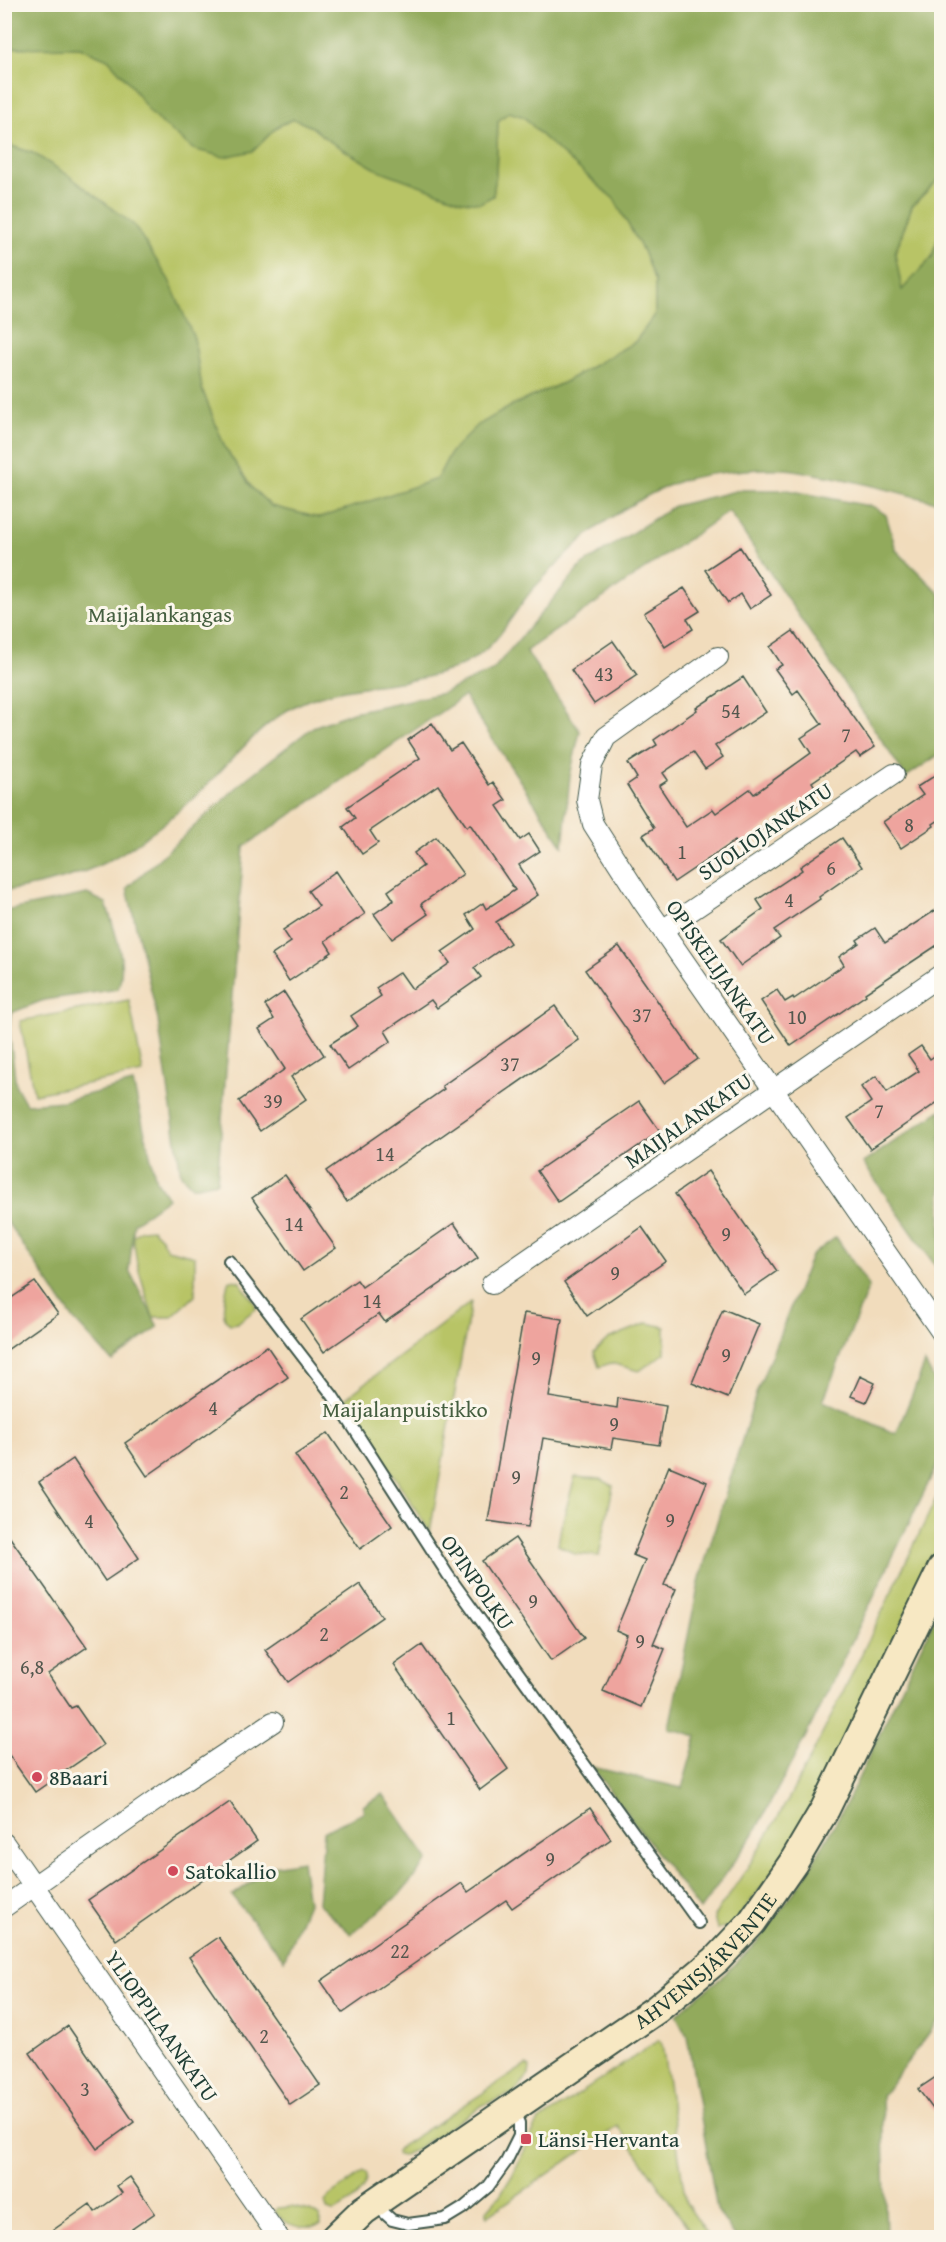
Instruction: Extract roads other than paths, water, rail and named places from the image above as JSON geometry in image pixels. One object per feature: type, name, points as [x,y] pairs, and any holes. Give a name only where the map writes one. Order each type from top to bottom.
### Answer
[{"type":"main road","name":"AHVENISJÄRVENTIE","points":[[335,2238],[373,2204],[657,2009],[716,1960],[752,1922],[793,1863],[825,1809],[942,1569]]},
{"type":"street","name":"OPISKELIJANKATU","points":[[718,657],[606,737],[592,765],[587,800],[593,824],[643,902],[664,929],[942,1334]]},
{"type":"street","name":"SUOLIOJANKATU","points":[[664,929],[894,774]]},
{"type":"street","name":"MAIJALANKATU","points":[[492,1284],[942,974]]},
{"type":"street","points":[[4,1907],[189,1777],[273,1722]]},
{"type":"street","name":"YLIOPPILAANKATU","points":[[4,1843],[279,2238]]},
{"type":"lane","name":"OPINPOLKU","points":[[229,1261],[333,1396],[448,1575],[573,1740],[699,1923]]},
{"type":"lane","points":[[373,2204],[392,2220],[408,2224],[445,2219],[463,2208],[488,2187],[506,2162],[519,2136],[519,2123],[512,2108]]},
{"type":"place","name":"8Baari","points":[[37,1777]]},
{"type":"place","name":"Satokallio","points":[[173,1871]]},
{"type":"place","name":"Länsi-Hervanta","points":[[526,2139]]},
{"type":"park label","name":"Maijalankangas","points":[[160,614]]},
{"type":"park label","name":"Maijalanpuistikko","points":[[405,1409]]}]
